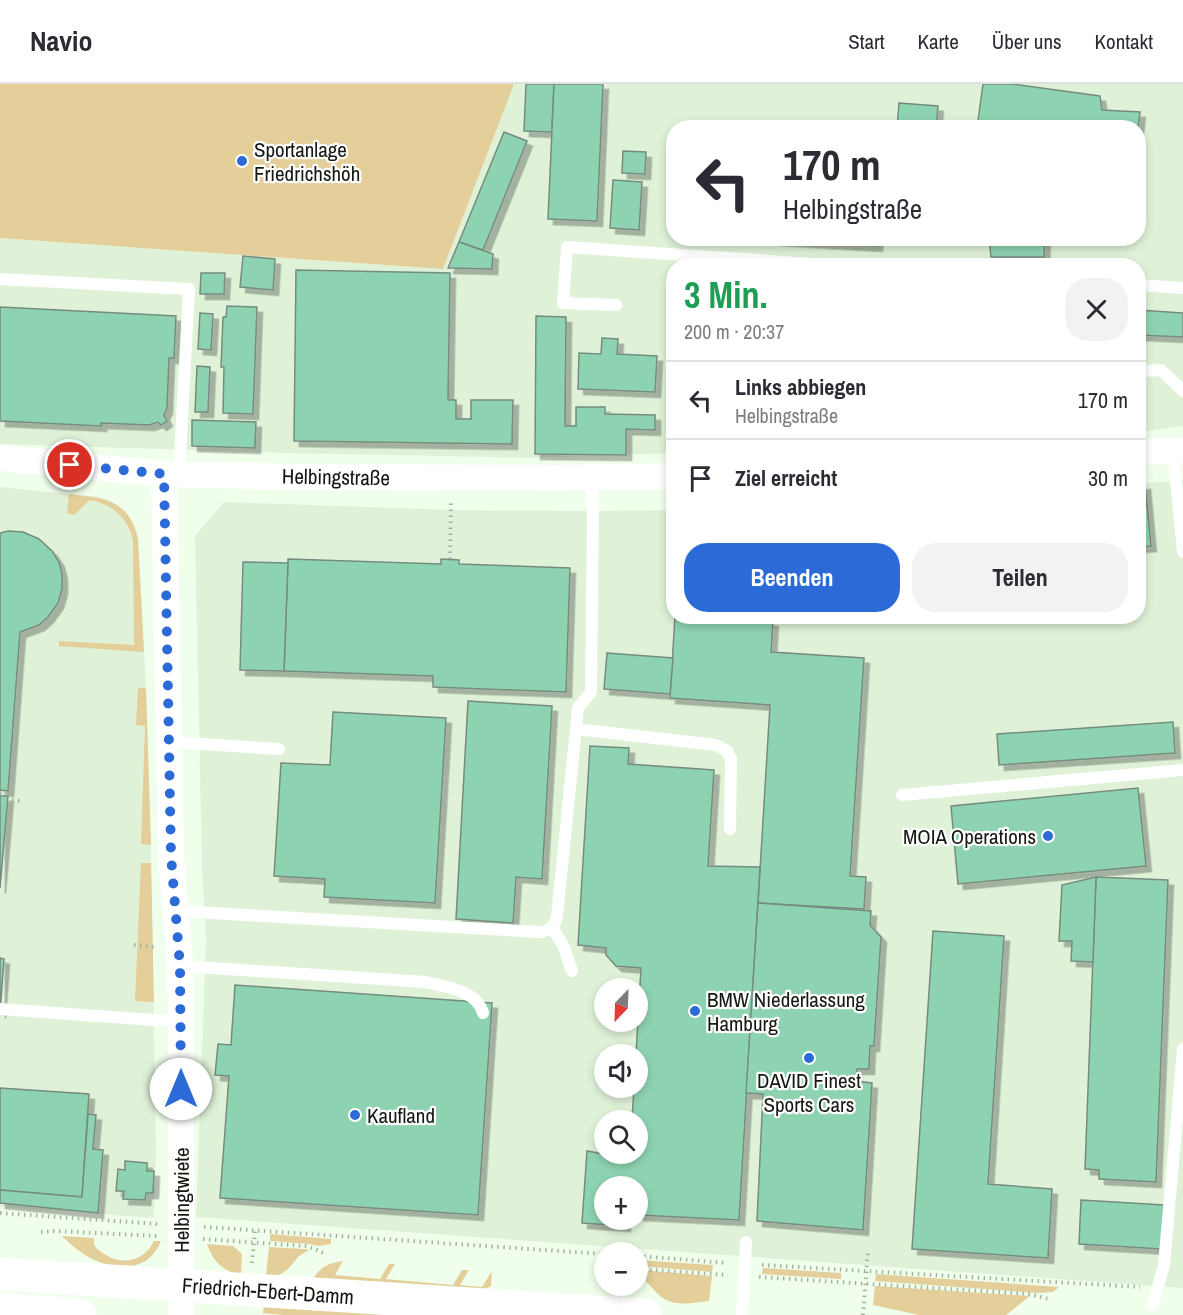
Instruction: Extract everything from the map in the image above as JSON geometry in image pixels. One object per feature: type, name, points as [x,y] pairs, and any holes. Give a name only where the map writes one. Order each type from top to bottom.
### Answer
[{"type":"main road","name":"Friedrich-Ebert-Damm","points":[[0,1274],[181,1300],[645,1315]]},
{"type":"main road","points":[[0,1309],[80,1315]]},
{"type":"street","points":[[1146,452],[1178,450]]},
{"type":"street","name":"Helbingstraße","points":[[0,458],[171,474],[451,478],[666,476]]},
{"type":"street","name":"Helbingtwiete","points":[[171,474],[169,742],[171,856],[180,966],[181,1300]]},
{"type":"lane","points":[[616,305],[563,303],[567,247],[666,259]]},
{"type":"lane","points":[[0,279],[189,289],[171,474]]},
{"type":"lane","points":[[1146,286],[1183,288]]},
{"type":"lane","points":[[1146,371],[1161,370],[1183,391]]},
{"type":"lane","points":[[1178,450],[1183,552]]},
{"type":"lane","points":[[176,911],[538,932],[546,932],[552,928],[557,916],[578,708],[591,692],[593,511],[591,478]]},
{"type":"lane","points":[[576,729],[716,745],[727,751],[731,759],[730,829]]},
{"type":"lane","points":[[169,742],[279,749]]},
{"type":"lane","points":[[902,795],[1183,770]]},
{"type":"lane","points":[[552,928],[563,945],[572,971]]},
{"type":"lane","points":[[180,966],[425,982],[459,991],[474,998],[481,1006],[483,1013]]},
{"type":"lane","points":[[0,1010],[181,1022]]},
{"type":"lane","points":[[1153,1305],[1164,1265],[1183,1049]]},
{"type":"lane","points":[[742,1315],[746,1242]]},
{"type":"path","points":[[450,559],[451,478]]},
{"type":"path","points":[[0,793],[11,794],[11,800],[20,801]]},
{"type":"path","points":[[0,1213],[165,1224]]},
{"type":"path","points":[[202,1227],[594,1253]]},
{"type":"path","points":[[40,1233],[56,1231],[164,1236]]},
{"type":"path","points":[[254,1243],[255,1231]]},
{"type":"path","points":[[204,1239],[305,1246],[327,1255]]},
{"type":"path","points":[[864,1315],[868,1250]]},
{"type":"path","points":[[648,1257],[866,1283],[1030,1294],[1048,1299]]},
{"type":"path","points":[[648,1269],[867,1271],[1158,1288]]},
{"type":"shaded area","name":"Sportanlage Friedrichshöh","points":[[0,84],[514,84],[443,269],[0,238]]},
{"type":"shaded area","points":[[514,84],[1183,84],[1183,426],[1146,431],[1146,258],[666,258],[666,453],[534,458],[0,444],[0,238],[443,269]]},
{"type":"shaded area","points":[[1183,480],[1183,1288],[648,1250],[648,1242],[594,1242],[594,1246],[196,1217],[206,942],[202,866],[195,536],[224,502],[454,510],[666,510],[666,624],[1146,624],[1146,483]]},
{"type":"shaded area","points":[[0,487],[108,500],[125,511],[136,530],[138,539],[151,845],[156,1153],[154,1218],[0,1207]]},
{"type":"shaded area","points":[[69,494],[104,499],[113,503],[121,508],[134,526],[138,539],[144,652],[59,646],[59,641],[134,645],[131,532],[118,513],[98,502],[90,500],[74,515],[67,513]]},
{"type":"shaded area","points":[[138,688],[146,688],[151,845],[141,844],[145,726],[136,725]]},
{"type":"shaded area","points":[[141,863],[151,863],[154,1002],[135,1001]]},
{"type":"shaded area","points":[[270,1234],[331,1239],[331,1244],[319,1246],[270,1241]]},
{"type":"shaded area","points":[[62,1236],[94,1238],[94,1244],[98,1250],[120,1260],[140,1257],[154,1241],[161,1241],[150,1258],[140,1264],[119,1266],[88,1257]]},
{"type":"shaded area","points":[[207,1244],[233,1246],[242,1254],[241,1275],[219,1265]]},
{"type":"shaded area","points":[[269,1247],[309,1250],[299,1256],[281,1274],[269,1277],[266,1275]]},
{"type":"shaded area","points":[[343,1261],[335,1275],[380,1279],[389,1264],[395,1264],[386,1279],[453,1285],[462,1270],[469,1270],[460,1285],[482,1287],[492,1271],[491,1286],[477,1293],[313,1280],[325,1266]]},
{"type":"shaded area","points":[[648,1261],[713,1265],[712,1272],[648,1267]]},
{"type":"shaded area","points":[[763,1268],[841,1273],[841,1279],[762,1274]]},
{"type":"shaded area","points":[[648,1271],[712,1276],[709,1301],[682,1304],[669,1301],[648,1283]]},
{"type":"shaded area","points":[[876,1274],[1059,1287],[1053,1292],[1038,1293],[875,1281]]},
{"type":"shaded area","points":[[875,1286],[1030,1296],[1006,1315],[919,1315],[873,1305]]},
{"type":"shaded area","points":[[264,1305],[383,1315],[284,1315],[263,1313]]},
{"type":"building","points":[[526,84],[554,84],[552,132],[524,131]]},
{"type":"building","points":[[554,84],[603,84],[597,221],[548,219]]},
{"type":"building","points":[[983,84],[1012,84],[1100,96],[1102,110],[1140,112],[1139,120],[978,120]]},
{"type":"building","points":[[899,103],[938,106],[937,120],[898,120]]},
{"type":"building","points":[[504,132],[527,141],[483,250],[459,242]]},
{"type":"building","points":[[623,151],[646,152],[645,174],[622,173]]},
{"type":"building","points":[[613,180],[642,182],[639,230],[610,228]]},
{"type":"building","points":[[459,242],[493,254],[492,269],[448,268]]},
{"type":"building","points":[[990,246],[1045,246],[1044,257],[991,257]]},
{"type":"building","points":[[243,256],[275,259],[273,290],[240,287]]},
{"type":"building","points":[[296,270],[450,273],[448,400],[456,400],[456,419],[471,419],[471,400],[513,400],[512,444],[294,441]]},
{"type":"building","points":[[201,273],[225,273],[224,294],[200,294]]},
{"type":"building","points":[[227,306],[257,307],[253,414],[223,413],[224,367],[221,367],[223,317],[226,317]]},
{"type":"building","points":[[0,307],[176,316],[174,358],[169,358],[167,408],[164,415],[167,421],[161,425],[158,422],[149,425],[101,423],[101,426],[0,421]]},
{"type":"building","points":[[1146,311],[1183,313],[1183,337],[1146,335]]},
{"type":"building","points":[[200,313],[213,314],[211,350],[198,349]]},
{"type":"building","points":[[536,316],[566,317],[565,426],[576,426],[576,407],[605,407],[605,414],[655,415],[655,430],[626,429],[626,455],[535,454]]},
{"type":"building","points":[[602,338],[618,339],[617,354],[657,356],[655,392],[578,389],[579,353],[601,354]]},
{"type":"building","points":[[197,366],[210,367],[208,412],[195,412]]},
{"type":"building","points":[[192,420],[256,422],[255,448],[192,446]]},
{"type":"building","points":[[1146,494],[1151,546],[1146,546]]},
{"type":"building","points":[[23,532],[39,539],[52,551],[59,562],[62,589],[58,603],[48,617],[39,625],[20,632],[8,791],[0,790],[0,533]]},
{"type":"building","points":[[288,559],[441,564],[441,559],[459,560],[459,564],[570,568],[566,692],[433,687],[433,676],[284,671]]},
{"type":"building","points":[[243,562],[288,563],[284,671],[240,670]]},
{"type":"building","points":[[675,624],[773,624],[771,652],[864,658],[850,876],[866,877],[864,909],[758,903],[770,705],[670,698]]},
{"type":"building","points":[[607,653],[673,658],[670,694],[604,689]]},
{"type":"building","points":[[468,701],[552,706],[542,879],[516,877],[513,923],[456,919]]},
{"type":"building","points":[[333,712],[446,718],[435,903],[324,897],[325,879],[274,876],[281,763],[330,765]]},
{"type":"building","points":[[1173,722],[1175,753],[999,765],[997,734]]},
{"type":"building","name":"BMW Niederlassung Hamburg","points":[[590,746],[629,748],[628,764],[714,770],[708,866],[760,867],[739,1220],[648,1215],[648,1176],[594,1176],[594,1224],[582,1223],[587,1151],[594,1152],[594,1164],[648,1164],[648,1110],[633,1110],[633,1098],[648,1098],[648,1044],[637,1044],[637,1032],[648,1032],[648,978],[640,978],[641,968],[616,966],[606,955],[606,948],[578,945]]},
{"type":"building","name":"MOIA Operations","points":[[1138,788],[1146,866],[958,884],[951,806]]},
{"type":"building","points":[[0,796],[8,796],[0,888]]},
{"type":"building","points":[[1096,877],[1168,880],[1156,1182],[1099,1179],[1099,1170],[1085,1169]]},
{"type":"building","points":[[1096,877],[1093,962],[1071,961],[1072,941],[1059,941],[1062,885]]},
{"type":"building","name":"DAVID Finest Sports Cars","points":[[758,903],[871,911],[870,925],[881,937],[874,1046],[870,1046],[869,1069],[857,1069],[856,1081],[872,1083],[863,1230],[757,1221],[763,1094],[746,1093]]},
{"type":"building","points":[[933,931],[1004,936],[988,1184],[1052,1189],[1048,1258],[912,1249]]},
{"type":"building","points":[[0,958],[4,959],[0,1013]]},
{"type":"building","name":"Kaufland","points":[[235,985],[492,1003],[478,1215],[220,1198],[229,1076],[215,1075],[218,1044],[231,1045]]},
{"type":"building","points":[[0,1088],[89,1094],[82,1197],[0,1190]]},
{"type":"building","points":[[88,1114],[96,1115],[93,1149],[103,1150],[98,1213],[0,1203],[0,1190],[82,1197]]},
{"type":"building","points":[[125,1161],[147,1163],[147,1171],[154,1171],[153,1193],[146,1193],[145,1200],[123,1199],[124,1191],[116,1191],[118,1169],[125,1170]]},
{"type":"building","points":[[1081,1200],[1164,1205],[1162,1249],[1079,1244]]},
{"type":"place","name":"Sportanlage Friedrichshöh","points":[[242,161]]},
{"type":"place","name":"MOIA Operations","points":[[1048,836]]},
{"type":"place","name":"BMW Niederlassung Hamburg","points":[[695,1011]]},
{"type":"place","name":"DAVID Finest Sports Cars","points":[[809,1058]]},
{"type":"place","name":"Kaufland","points":[[355,1115]]},
{"type":"route","points":[[70,465],[164,474],[171,856],[180,966],[181,1089]]}]
